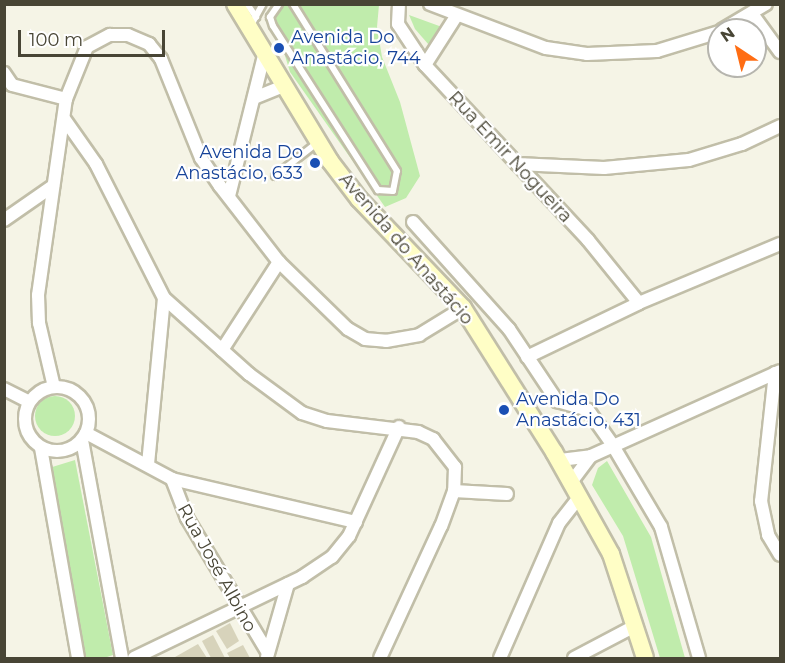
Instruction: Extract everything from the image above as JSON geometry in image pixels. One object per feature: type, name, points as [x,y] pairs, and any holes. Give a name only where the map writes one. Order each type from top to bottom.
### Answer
[{"type":"main road","name":"Avenida do Anastácio","points":[[235,4],[253,22],[265,52],[318,142],[359,199],[463,309],[560,460],[611,554],[645,658]]},
{"type":"street","name":"Rua Emir Nogueira","points":[[399,4],[398,24],[425,65],[588,240],[639,303]]},
{"type":"street","points":[[430,4],[546,48],[587,54],[657,51],[707,35]]},
{"type":"street","points":[[747,18],[766,4]]},
{"type":"street","points":[[425,65],[457,15]]},
{"type":"street","points":[[753,15],[780,52]]},
{"type":"street","points":[[54,387],[39,323],[38,295],[52,186],[65,120],[66,99],[79,59],[94,41],[120,33],[149,44],[161,59],[201,158],[279,262],[328,312],[364,339],[386,341],[419,335],[463,309]]},
{"type":"street","points":[[229,196],[265,52]]},
{"type":"street","points":[[4,73],[8,89],[66,99]]},
{"type":"street","points":[[254,98],[284,86]]},
{"type":"street","points":[[65,120],[96,164],[164,298],[222,351],[302,413],[327,421],[399,428],[433,439],[447,454],[454,466],[454,491],[381,658]]},
{"type":"street","points":[[517,164],[604,168],[689,160],[742,144],[780,126]]},
{"type":"street","points":[[4,220],[52,186]]},
{"type":"street","name":"Avenida do Anastácio","points":[[413,222],[490,306],[557,401],[588,410],[612,444],[660,527],[699,658]]},
{"type":"street","points":[[527,357],[639,303],[780,244]]},
{"type":"street","points":[[222,351],[279,262]]},
{"type":"street","points":[[148,465],[164,298]]},
{"type":"street","points":[[560,460],[591,456],[612,444],[778,372]]},
{"type":"street","points":[[778,372],[761,501],[768,534],[780,555]]},
{"type":"street","points":[[78,658],[41,448],[25,428],[28,402],[44,389],[54,387],[68,388],[83,401],[89,420],[84,436],[122,658]]},
{"type":"street","points":[[4,389],[28,402]]},
{"type":"street","points":[[134,658],[288,584],[332,557],[356,522],[399,428]]},
{"type":"street","points":[[84,436],[148,465],[172,479],[356,522]]},
{"type":"street","points":[[41,448],[55,452],[70,449],[84,436]]},
{"type":"street","points":[[572,481],[591,456]]},
{"type":"street","name":"Rua José Albino","points":[[172,479],[187,518],[267,656]]},
{"type":"street","points":[[454,491],[507,494]]},
{"type":"street","points":[[501,657],[561,520],[580,496]]},
{"type":"street","points":[[561,520],[592,516]]},
{"type":"street","name":"Rua José Albino","points":[[267,656],[288,584]]},
{"type":"street","points":[[574,658],[634,626]]},
{"type":"lane","points":[[247,4],[253,22]]},
{"type":"lane","points":[[253,22],[263,4]]},
{"type":"lane","points":[[279,4],[270,17],[273,26],[378,190],[393,191],[397,171],[293,4]]},
{"type":"lane","points":[[275,176],[318,142]]},
{"type":"green space","points":[[273,4],[379,5],[377,27],[382,57],[400,102],[420,176],[406,198],[385,207],[290,72],[270,7]]},
{"type":"green space","points":[[409,15],[442,27],[429,45],[415,29]]},
{"type":"green space","points":[[55,396],[69,402],[75,416],[69,430],[55,436],[41,430],[35,416],[41,402]]},
{"type":"green space","points":[[75,460],[113,655],[104,658],[85,658],[49,468]]},
{"type":"green space","points":[[607,461],[651,537],[685,658],[660,658],[623,536],[592,485],[598,468]]},
{"type":"building","points":[[230,623],[239,641],[227,649],[216,631]]},
{"type":"building","points":[[213,635],[225,658],[211,658],[202,641]]},
{"type":"building","points":[[198,644],[207,658],[168,658],[175,657]]},
{"type":"building","points":[[243,645],[250,658],[230,658],[227,653]]},
{"type":"place","name":"Avenida Do Anastácio, 744","points":[[279,48]]},
{"type":"place","name":"Avenida Do Anastácio, 633","points":[[315,163]]},
{"type":"place","name":"Avenida Do Anastácio, 431","points":[[504,410]]}]
